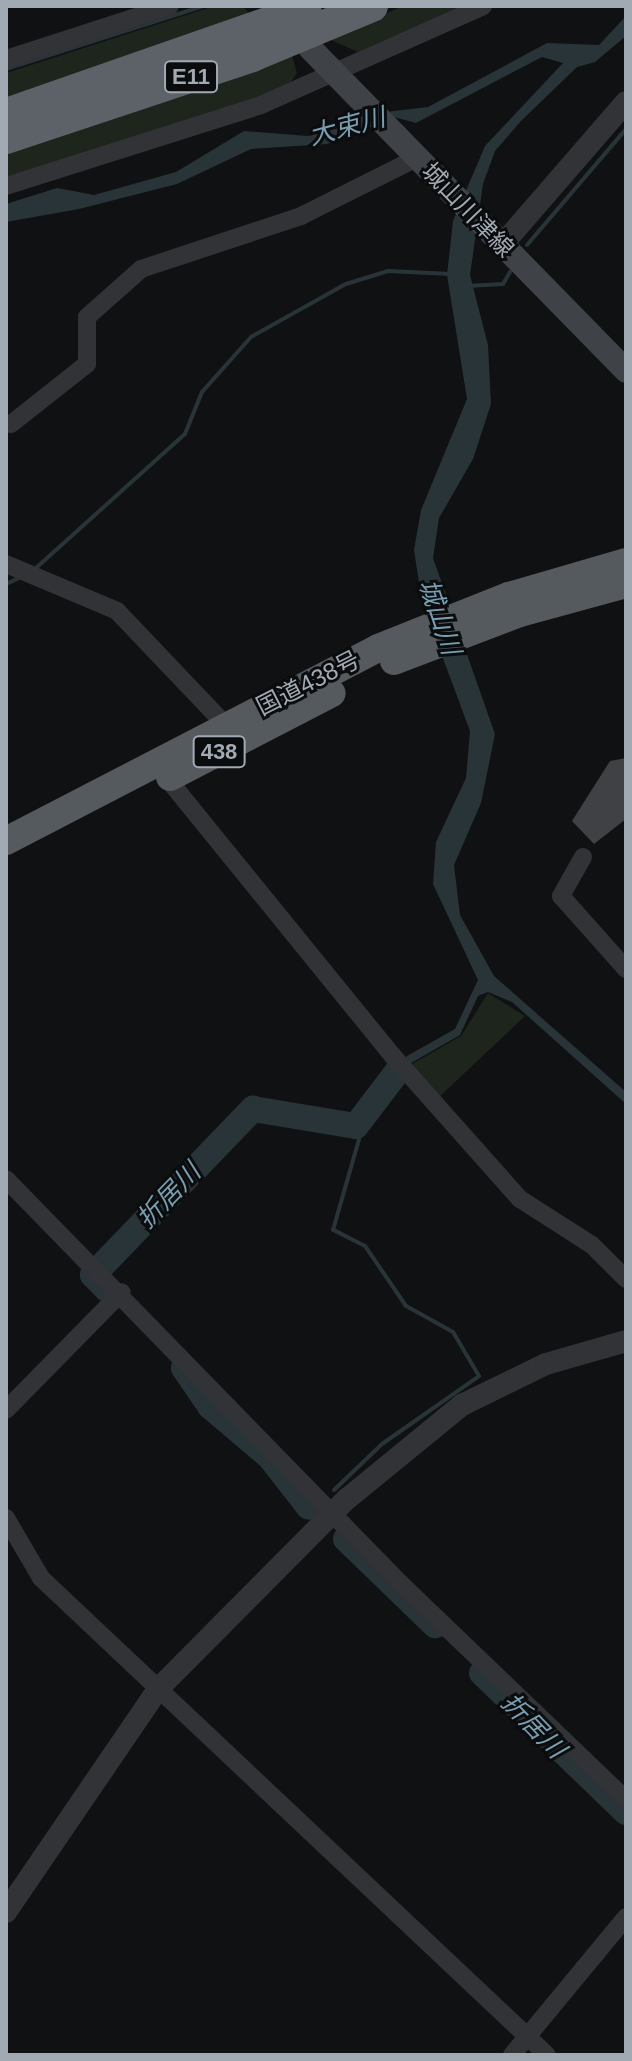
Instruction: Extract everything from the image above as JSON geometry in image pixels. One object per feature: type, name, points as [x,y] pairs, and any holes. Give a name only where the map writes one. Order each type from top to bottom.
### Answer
[{"type":"highway","name":"E11","points":[[6,114],[316,6]]},
{"type":"highway","name":"E11","points":[[6,138],[252,56],[372,6]]},
{"type":"highway","name":"国道438号","points":[[6,862],[161,771],[430,636],[626,562]]},
{"type":"highway","name":"国道438号","points":[[461,623],[626,584]]},
{"type":"highway","name":"国道438号","points":[[6,841],[161,771]]},
{"type":"main road","name":"城山川津線","points":[[310,48],[626,371]]},
{"type":"street","points":[[6,59],[170,6]]},
{"type":"street","points":[[6,186],[338,79],[483,6]]},
{"type":"street","points":[[494,236],[626,102]]},
{"type":"street","points":[[11,424],[87,364],[87,317],[141,269],[301,216],[414,155]]},
{"type":"street","points":[[6,564],[117,611],[233,733]]},
{"type":"street","points":[[161,771],[402,1066],[520,1199],[592,1245],[626,1279]]},
{"type":"street","points":[[583,857],[561,896],[626,969]]},
{"type":"street","points":[[6,1179],[99,1269],[117,1297],[626,1800]]},
{"type":"street","points":[[6,1410],[117,1297]]},
{"type":"street","points":[[6,1912],[159,1688],[333,1513],[462,1405],[546,1364],[626,1341]]},
{"type":"street","points":[[6,1518],[29,1565],[525,2038],[547,2055]]},
{"type":"street","points":[[512,2055],[626,1917]]},
{"type":"shaded area","points":[[214,6],[243,6],[250,15],[6,97],[6,73]]},
{"type":"shaded area","points":[[403,6],[462,6],[358,52],[329,39]]},
{"type":"shaded area","points":[[292,55],[297,73],[290,83],[252,101],[6,179],[6,154]]},
{"type":"shaded area","points":[[488,993],[525,1016],[437,1099],[412,1064],[461,1036]]},
{"type":"water","points":[[626,16],[626,36],[595,62],[577,67],[521,121],[495,151],[483,184],[470,275],[488,345],[491,404],[473,459],[439,518],[433,558],[495,734],[481,803],[454,865],[460,915],[494,976],[626,1092],[626,1104],[512,1002],[488,992],[478,996],[460,1035],[411,1063],[380,1102],[376,1097],[407,1056],[455,1029],[478,980],[433,884],[436,842],[466,778],[470,731],[422,602],[414,550],[421,510],[467,399],[447,275],[453,221],[485,146],[563,63],[542,57],[416,123],[394,117],[327,144],[251,149],[177,184],[79,209],[6,222],[6,204],[57,188],[94,195],[176,172],[244,131],[308,136],[360,115],[428,107],[547,43],[599,45]]},
{"type":"building","points":[[626,758],[626,819],[594,844],[572,821],[610,761]]},
{"type":"waterway","points":[[6,69],[204,6]]},
{"type":"waterway","points":[[527,245],[626,129]]},
{"type":"waterway","points":[[36,568],[185,434],[202,392],[251,337],[346,284],[388,271],[451,274]]},
{"type":"waterway","points":[[467,286],[503,284],[510,272]]},
{"type":"waterway","points":[[6,584],[21,577]]},
{"type":"waterway","name":"折居川","points":[[107,1289],[93,1275],[253,1109],[356,1126],[397,1072]]},
{"type":"waterway","points":[[334,1490],[382,1444],[479,1376],[453,1332],[406,1306],[365,1246],[333,1230],[364,1122]]},
{"type":"waterway","name":"折居川","points":[[184,1368],[210,1406],[270,1457],[309,1507]]},
{"type":"waterway","name":"折居川","points":[[346,1539],[435,1625]]},
{"type":"waterway","name":"折居川","points":[[482,1673],[626,1812]]},
{"type":"water label","name":"大束川","points":[[347,127]]},
{"type":"water label","name":"城山川","points":[[439,617]]}]
